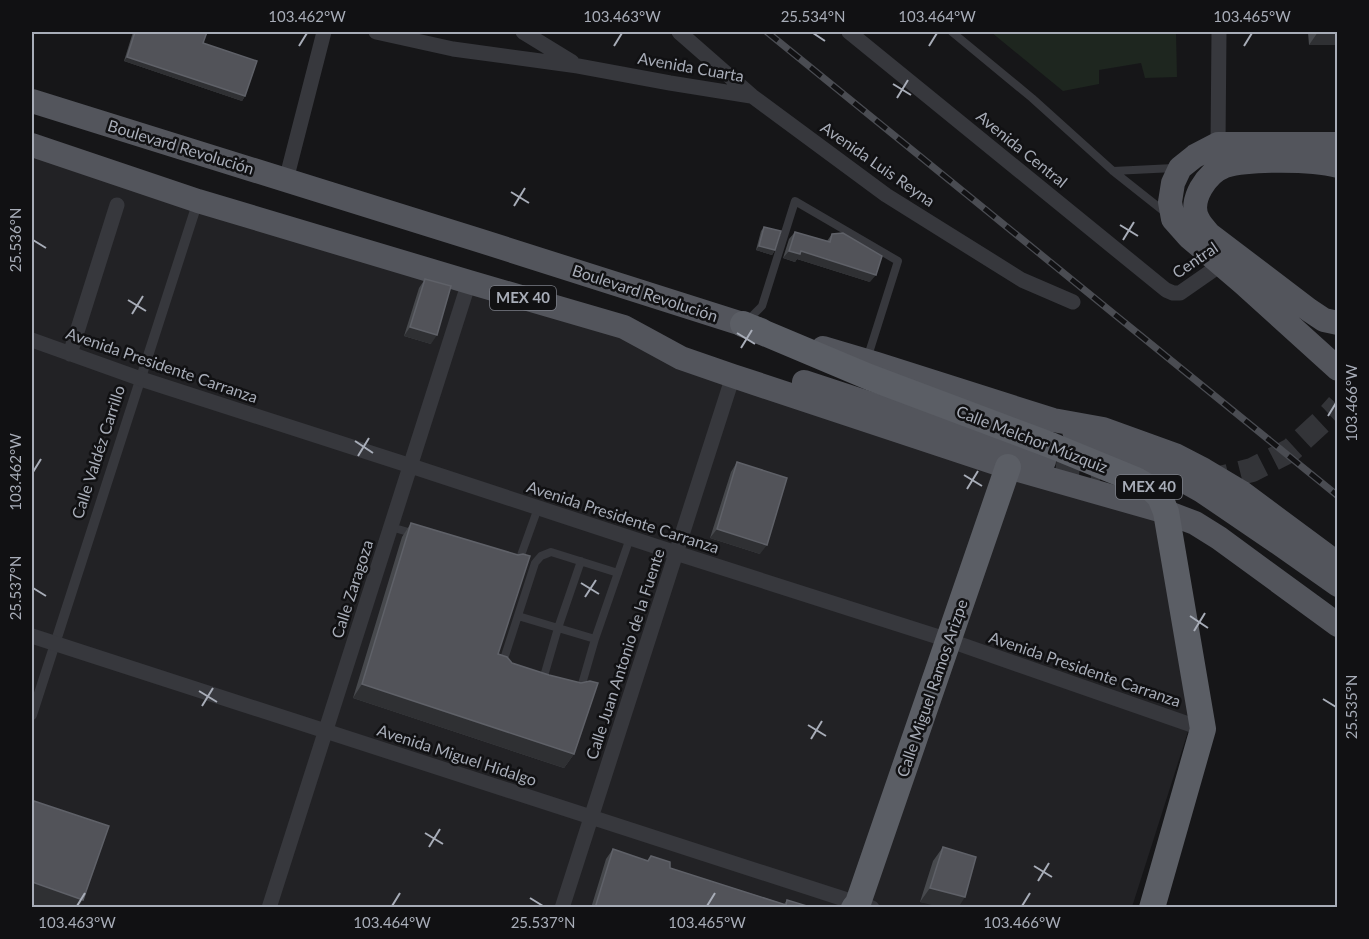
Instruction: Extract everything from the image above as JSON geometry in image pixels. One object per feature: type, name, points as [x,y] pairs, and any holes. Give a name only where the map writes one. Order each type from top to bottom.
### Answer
[{"type":"highway","name":"Calle Melchor Múzquiz","points":[[743,324],[869,377],[1053,446],[1136,480],[1160,497],[1166,512],[1203,729],[1152,908]]},
{"type":"highway","name":"Calle Miguel Ramos Arizpe","points":[[861,906],[948,640],[1008,467]]},
{"type":"main road","name":"Boulevard Revolución","points":[[32,100],[1053,420],[1103,429],[1175,455],[1204,470],[1241,492],[1338,564]]},
{"type":"main road","points":[[1338,144],[1218,144],[1195,156],[1180,168],[1173,183],[1170,202],[1173,219],[1189,237],[1229,259],[1324,320],[1338,323]]},
{"type":"main road","name":"MEX 40","points":[[32,145],[198,201],[624,327],[681,358],[733,376],[1008,467],[1166,512]]},
{"type":"main road","points":[[1338,166],[1321,162],[1268,162],[1226,166],[1205,181],[1196,203],[1196,217],[1229,259],[1338,369]]},
{"type":"main road","points":[[624,327],[861,400],[1056,465]]},
{"type":"main road","points":[[1053,420],[1104,447],[1132,456],[1170,473],[1202,491],[1338,585]]},
{"type":"main road","points":[[1166,512],[1195,524],[1219,538],[1338,625]]},
{"type":"street","points":[[286,180],[324,32]]},
{"type":"street","name":"Avenida Cuarta","points":[[376,32],[453,49],[578,66],[752,96]]},
{"type":"street","points":[[523,32],[578,66]]},
{"type":"street","name":"Avenida Luis Reyna","points":[[679,32],[752,96],[886,195],[1022,280],[1073,302]]},
{"type":"street","name":"Avenida Central","points":[[849,32],[1166,290],[1173,293]]},
{"type":"street","points":[[1218,144],[1219,32]]},
{"type":"street","name":"Calle Valdéz Carrillo","points":[[32,715],[198,201]]},
{"type":"street","points":[[70,354],[117,205]]},
{"type":"street","name":"Central","points":[[1173,293],[1180,293],[1229,259]]},
{"type":"street","name":"Calle Zaragoza","points":[[269,908],[470,282]]},
{"type":"street","name":"Avenida Presidente Carranza","points":[[32,340],[141,379],[676,554],[948,640],[1203,729]]},
{"type":"street","name":"Calle Juan Antonio de la Fuente","points":[[562,908],[733,376]]},
{"type":"street","name":"Avenida Miguel Hidalgo","points":[[32,636],[861,906]]},
{"type":"lane","points":[[952,32],[1032,98],[1113,171],[1173,219]]},
{"type":"lane","points":[[1113,171],[1180,168]]},
{"type":"lane","points":[[743,324],[762,306],[795,201],[898,261],[867,361]]},
{"type":"lane","points":[[510,563],[520,558],[538,508]]},
{"type":"lane","points":[[391,527],[424,537]]},
{"type":"lane","points":[[573,691],[579,689],[582,684],[630,538]]},
{"type":"lane","points":[[508,673],[501,668],[535,563],[542,556],[551,552],[618,573]]},
{"type":"lane","points":[[530,680],[546,684],[558,628],[581,561]]},
{"type":"lane","points":[[518,616],[595,639]]},
{"type":"shaded area","points":[[991,32],[1176,32],[1177,77],[1145,78],[1141,63],[1099,70],[1099,84],[1063,91]]},
{"type":"shaded area","points":[[32,139],[1174,507],[1192,719],[1132,907],[32,907]]},
{"type":"building","points":[[135,32],[207,32],[203,43],[257,61],[245,96],[127,57]]},
{"type":"building","points":[[764,227],[781,231],[775,250],[759,246]]},
{"type":"building","points":[[795,232],[830,242],[832,234],[843,233],[882,256],[876,275],[801,251],[800,254],[789,251]]},
{"type":"building","points":[[425,279],[451,286],[437,335],[410,327]]},
{"type":"building","points":[[737,462],[787,478],[767,545],[717,529]]},
{"type":"building","points":[[411,523],[518,555],[530,556],[498,654],[507,657],[512,663],[549,675],[581,683],[590,681],[598,683],[574,754],[362,684]]},
{"type":"building","points":[[34,801],[109,826],[83,900],[32,882],[32,807]]},
{"type":"building","points":[[943,847],[976,857],[965,897],[930,888]]},
{"type":"building","points":[[613,849],[648,861],[651,856],[670,862],[670,868],[786,905],[787,900],[807,906],[807,908],[595,908]]},
{"type":"tunnel","points":[[1205,479],[1220,478],[1252,470],[1291,450],[1338,405]]},
{"type":"tunnel","points":[[1056,465],[1101,470]]},
{"type":"railway","points":[[767,32],[1338,496]]}]
